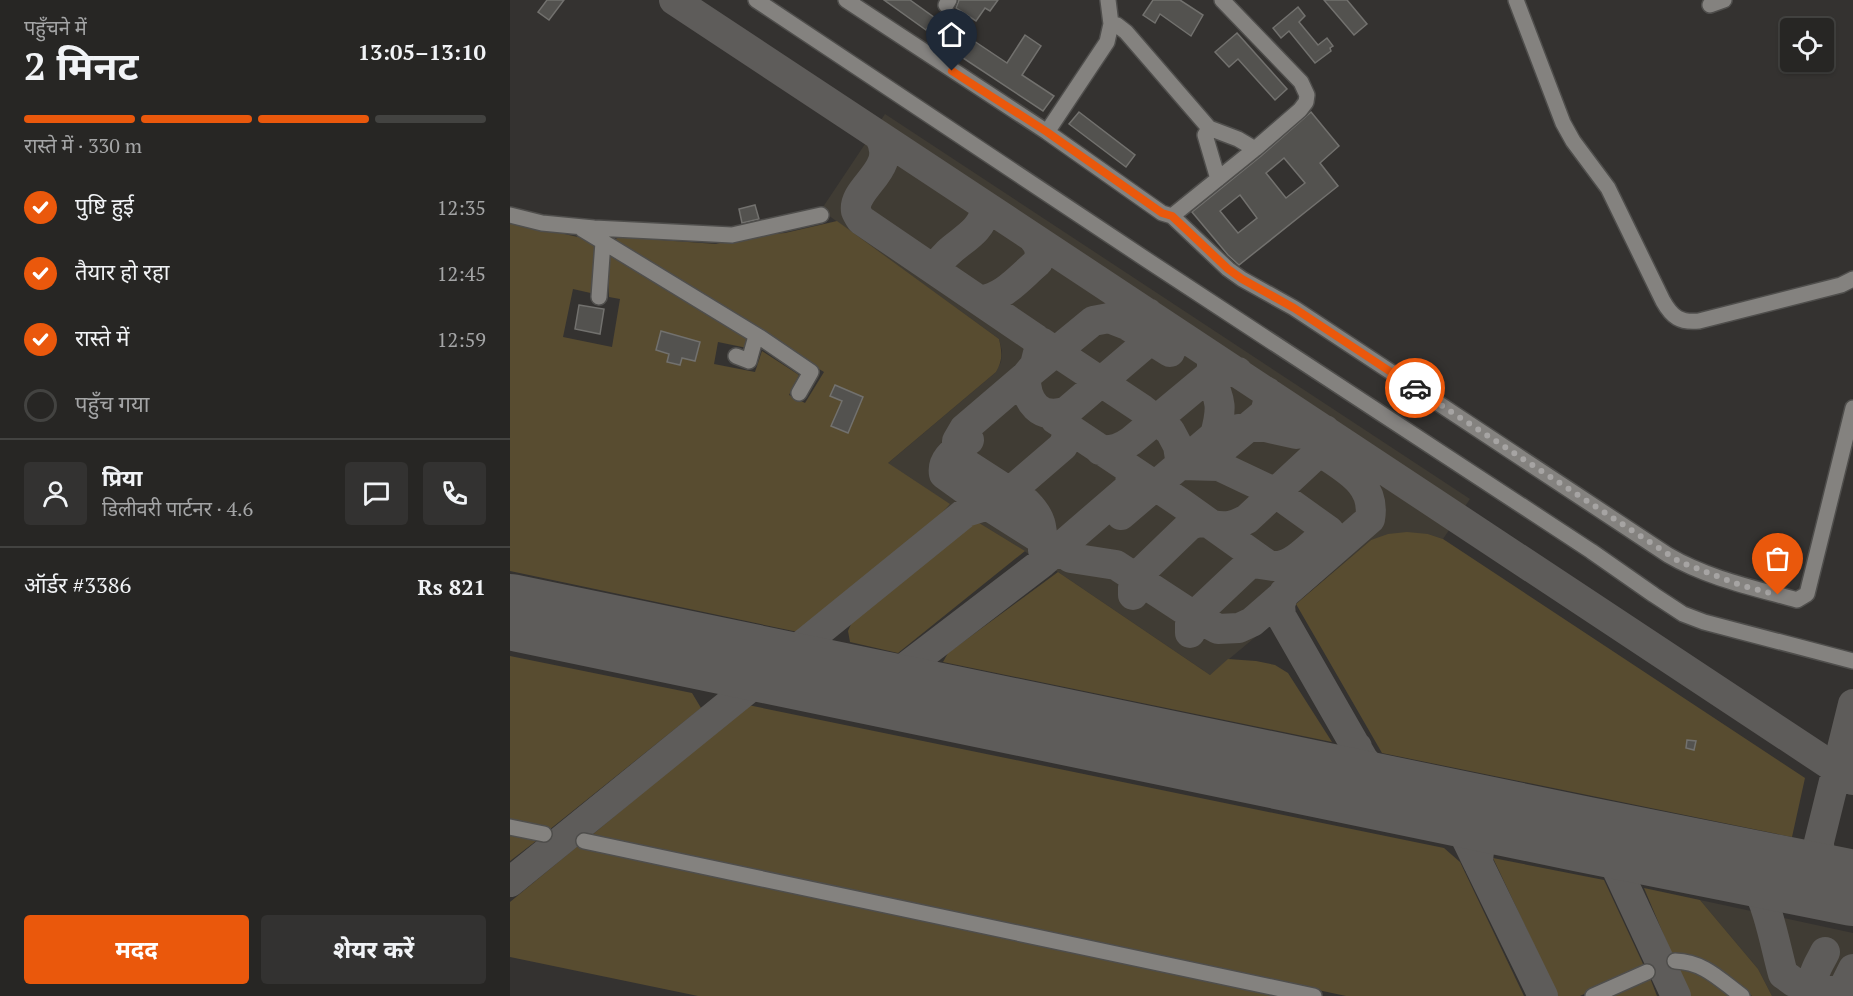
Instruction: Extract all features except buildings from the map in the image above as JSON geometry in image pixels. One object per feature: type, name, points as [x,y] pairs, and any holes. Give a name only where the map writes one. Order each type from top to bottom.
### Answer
[{"type":"lane","points":[[756,0],[1683,614],[1704,622],[1853,661]]},
{"type":"lane","points":[[846,0],[1047,132],[1162,213],[1172,216],[1228,269],[1242,279],[1294,308],[1680,562],[1740,585],[1797,600],[1807,594],[1853,408]]},
{"type":"lane","points":[[1047,132],[1107,42],[1111,24],[1108,0]]},
{"type":"lane","points":[[1172,216],[1255,149],[1300,110],[1306,102],[1306,89],[1222,0]]},
{"type":"lane","points":[[1516,0],[1563,123],[1573,141],[1608,188],[1663,301],[1676,319],[1699,321],[1841,285],[1853,279]]},
{"type":"lane","points":[[1111,24],[1117,25],[1126,32],[1209,128],[1238,139],[1255,149]]},
{"type":"lane","points":[[1209,128],[1205,135],[1218,179]]},
{"type":"lane","points":[[510,215],[542,223],[732,235],[821,215]]},
{"type":"lane","points":[[578,226],[811,372],[799,393]]},
{"type":"lane","points":[[599,297],[603,242]]},
{"type":"lane","points":[[736,356],[749,361],[756,336]]},
{"type":"lane","points":[[510,827],[544,834]]},
{"type":"lane","points":[[584,841],[1314,996]]},
{"type":"lane","points":[[1675,961],[1689,962],[1704,968],[1742,996]]},
{"type":"lane","points":[[1593,996],[1647,972]]},
{"type":"shaded area","points":[[885,114],[1470,499],[1443,539],[1428,534],[1371,540],[1210,675],[1058,572],[976,521],[954,536],[938,517],[949,504],[887,464],[996,372],[1001,362],[1002,351],[999,339],[821,210]]},
{"type":"shaded area","points":[[837,221],[999,339],[1001,356],[996,372],[888,463],[950,504],[938,517],[798,632],[510,571],[510,222],[587,239],[599,245],[595,294],[573,289],[563,337],[612,347],[620,299],[609,297],[608,259],[613,254],[749,339],[747,348],[718,342],[714,364],[755,372],[762,351],[799,375],[789,395],[805,403],[824,372],[611,242],[619,237],[716,244],[746,236],[785,233]]},
{"type":"shaded area","points":[[976,521],[1025,551],[898,653],[850,642],[848,631],[854,617]]},
{"type":"shaded area","points":[[1407,532],[1428,534],[1443,539],[1805,778],[1792,837],[1382,753],[1296,604],[1371,540],[1388,534]]},
{"type":"shaded area","points":[[1058,572],[1210,675],[1228,659],[1275,665],[1288,673],[1332,742],[943,662],[948,653]]},
{"type":"shaded area","points":[[510,656],[692,693],[701,708],[549,830],[510,822]]},
{"type":"shaded area","points":[[748,705],[1444,848],[1460,862],[1524,996],[1346,996],[592,835]]},
{"type":"shaded area","points":[[510,831],[540,838],[510,861]]},
{"type":"shaded area","points":[[579,845],[1285,996],[698,996],[510,957],[510,902]]},
{"type":"shaded area","points":[[1493,858],[1604,880],[1644,966],[1580,996],[1558,996]]},
{"type":"shaded area","points":[[1644,888],[1700,900],[1758,969],[1772,996],[1752,996],[1709,964],[1673,957]]},
{"type":"shaded area","points":[[1700,900],[1853,933],[1853,996],[1772,996],[1758,969]]},
{"type":"shaded area","points":[[1677,967],[1692,968],[1732,996],[1689,996]]},
{"type":"shaded area","points":[[1650,978],[1657,996],[1607,996]]},
{"type":"taxiway","points":[[674,0],[1853,780]]},
{"type":"taxiway","points":[[879,136],[884,148],[884,158],[880,168],[857,202],[856,211],[861,220],[1036,339],[1039,349],[1035,365],[1026,376],[964,429],[957,441],[957,451],[963,462],[1027,503],[1041,525],[1043,550]]},
{"type":"taxiway","points":[[940,273],[938,265],[943,257],[978,227],[985,210],[981,204]]},
{"type":"taxiway","points":[[979,300],[1003,292],[1038,262],[1039,249],[1033,238]]},
{"type":"taxiway","points":[[1148,313],[1153,326],[1152,333],[1151,336],[1150,340],[1067,411],[1049,413],[1042,411],[1031,401],[1026,376],[1093,321],[1109,318],[1127,325],[1170,352]]},
{"type":"taxiway","points":[[1041,342],[1142,409],[1170,431],[1178,446],[1181,465],[1219,466],[1276,493],[1329,531],[1331,549],[1323,560]]},
{"type":"taxiway","points":[[1100,450],[1124,446],[1131,441],[1209,376],[1212,369],[1212,358]]},
{"type":"taxiway","points":[[1121,515],[1215,435],[1220,405],[1209,376],[1218,372],[1238,372]]},
{"type":"taxiway","points":[[1204,464],[1265,413],[1269,398],[1267,392]]},
{"type":"taxiway","points":[[1055,419],[1181,503],[1268,565]]},
{"type":"taxiway","points":[[969,440],[955,450],[945,463],[944,474],[984,503],[1005,496],[1063,446],[1067,437],[1065,425]]},
{"type":"taxiway","points":[[1238,429],[1261,426],[1296,434]]},
{"type":"taxiway","points":[[1212,525],[1230,526],[1247,519],[1320,451],[1324,445],[1325,430]]},
{"type":"taxiway","points":[[984,503],[1071,558],[1116,565],[1218,629],[1239,628],[1252,622],[1370,519],[1371,507],[1365,488],[1343,467],[1325,455]]},
{"type":"taxiway","points":[[862,684],[891,677],[902,670],[1043,562],[1131,486],[1130,470]]},
{"type":"taxiway","points":[[510,882],[966,512],[991,507]]},
{"type":"taxiway","points":[[1133,595],[1136,577],[1190,525],[1199,522],[1209,523]]},
{"type":"taxiway","points":[[1190,633],[1190,624],[1194,616],[1249,564],[1275,566],[1285,564],[1301,555],[1320,538]]},
{"type":"taxiway","points":[[1284,593],[1280,605],[1281,616],[1363,759],[1392,789],[1439,809],[1461,828],[1543,996]]},
{"type":"taxiway","points":[[714,654],[759,658],[790,649]]},
{"type":"taxiway","points":[[920,657],[915,670],[916,681],[922,691],[932,699]]},
{"type":"taxiway","points":[[762,683],[793,674],[824,676]]},
{"type":"taxiway","points":[[1769,872],[1784,871],[1802,865],[1817,850],[1853,704]]},
{"type":"taxiway","points":[[1304,776],[1333,778],[1349,773],[1354,768],[1357,759],[1357,747]]},
{"type":"taxiway","points":[[1478,863],[1481,844],[1488,831],[1500,823],[1519,820]]},
{"type":"taxiway","points":[[1582,834],[1599,842],[1614,863],[1676,996]]},
{"type":"taxiway","points":[[1819,843],[1825,866],[1841,886]]},
{"type":"taxiway","points":[[1624,884],[1622,865],[1625,859],[1645,850],[1663,850]]},
{"type":"taxiway","points":[[1732,864],[1754,883],[1759,892],[1783,974],[1794,982],[1853,996]]},
{"type":"taxiway","points":[[1818,988],[1814,979],[1825,952]]},
{"type":"taxiway","points":[[1850,995],[1846,983],[1853,969]]},
{"type":"runway","points":[[510,612],[1853,888]]},
{"type":"way so far","points":[[1415,388],[1680,562],[1740,585],[1778,595]]},
{"type":"route","points":[[952,71],[1047,132],[1162,213],[1172,216],[1228,269],[1242,279],[1294,308],[1415,388]]}]
